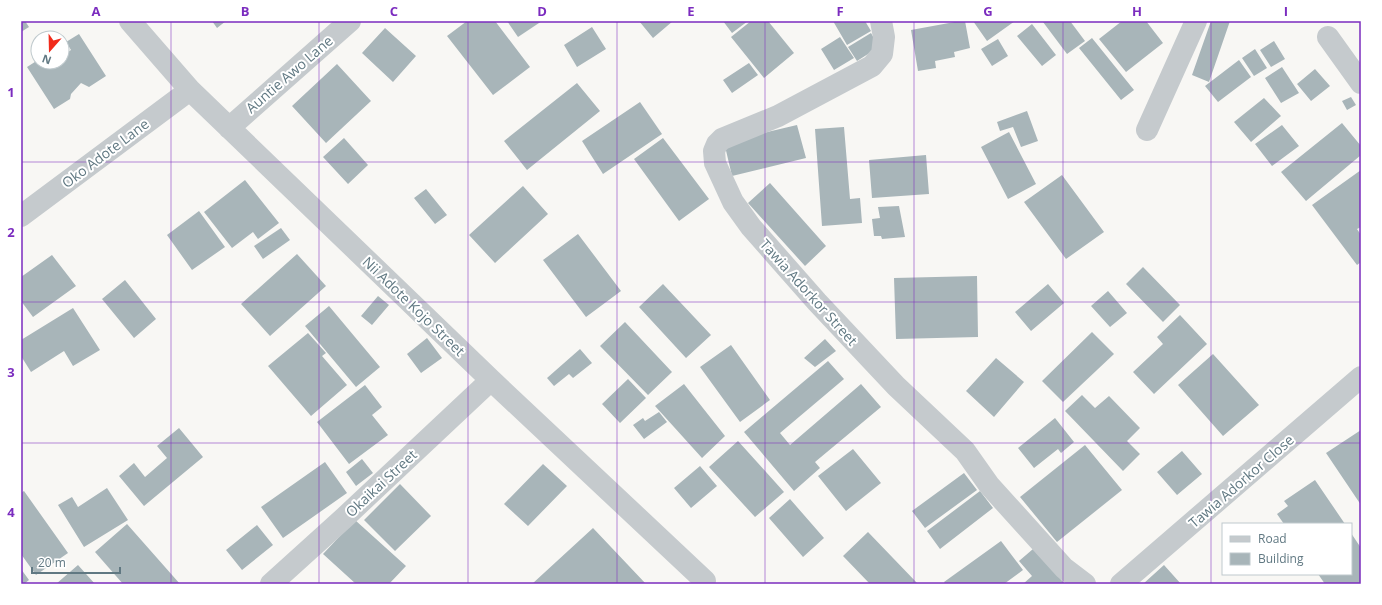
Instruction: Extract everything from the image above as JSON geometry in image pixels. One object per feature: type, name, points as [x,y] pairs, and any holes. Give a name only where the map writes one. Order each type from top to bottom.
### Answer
[{"type":"street","name":"Nii Adote Kojo Street","points":[[130,21],[190,90],[491,380],[705,581],[702,584]]},
{"type":"street","name":"Auntie Awo Lane","points":[[229,128],[350,21]]},
{"type":"street","name":"Tawia Adorkor Street","points":[[881,21],[884,38],[882,54],[872,66],[778,116],[722,140],[717,144],[714,151],[715,163],[733,202],[751,227],[786,268],[896,386],[965,451],[989,485],[1064,568],[1085,584]]},
{"type":"street","points":[[1147,130],[1196,21]]},
{"type":"street","points":[[1328,37],[1361,83]]},
{"type":"street","name":"Oko Adote Lane","points":[[21,216],[190,90]]},
{"type":"street","name":"Tawia Adorkor Close","points":[[1121,584],[1361,377]]},
{"type":"street","name":"Okaikai Street","points":[[271,584],[344,518],[491,380]]},
{"type":"building","points":[[21,21],[25,21],[29,27],[21,32]]},
{"type":"building","points":[[212,21],[226,21],[217,28]]},
{"type":"building","points":[[467,21],[495,21],[530,67],[493,95],[447,36]]},
{"type":"building","points":[[507,21],[542,21],[518,37]]},
{"type":"building","points":[[639,21],[673,21],[653,38]]},
{"type":"building","points":[[723,21],[748,21],[732,33]]},
{"type":"building","points":[[751,21],[768,21],[794,53],[764,78],[731,37]]},
{"type":"building","points":[[833,21],[865,21],[871,31],[847,45]]},
{"type":"building","points":[[965,21],[970,48],[954,52],[955,57],[935,61],[936,68],[918,71],[911,30]]},
{"type":"building","points":[[973,21],[1015,21],[987,41]]},
{"type":"building","points":[[1070,21],[1085,41],[1067,54],[1043,22]]},
{"type":"building","points":[[1122,21],[1146,21],[1163,43],[1126,72],[1099,39]]},
{"type":"building","points":[[1211,21],[1230,21],[1209,82],[1192,75]]},
{"type":"building","points":[[1032,24],[1056,55],[1042,66],[1017,36]]},
{"type":"building","points":[[592,27],[606,49],[577,67],[564,45]]},
{"type":"building","points":[[385,28],[416,56],[393,82],[362,53]]},
{"type":"building","points":[[871,33],[879,47],[857,61],[848,47]]},
{"type":"building","points":[[79,34],[106,76],[89,87],[81,83],[71,94],[70,99],[54,109],[27,67],[30,65],[30,70],[70,70],[70,40]]},
{"type":"building","points":[[840,37],[854,58],[834,70],[821,49]]},
{"type":"building","points":[[1092,38],[1134,90],[1121,100],[1079,48]]},
{"type":"building","points":[[998,39],[1008,56],[992,66],[981,49]]},
{"type":"building","points":[[1274,41],[1285,59],[1271,67],[1260,50]]},
{"type":"building","points":[[1255,49],[1267,68],[1254,76],[1242,58]]},
{"type":"building","points":[[1239,60],[1251,77],[1218,102],[1205,86]]},
{"type":"building","points":[[749,63],[758,75],[732,93],[723,80]]},
{"type":"building","points":[[337,64],[371,101],[326,143],[292,106]]},
{"type":"building","points":[[1282,67],[1299,93],[1281,103],[1265,78]]},
{"type":"building","points":[[1315,69],[1330,86],[1311,101],[1297,84]]},
{"type":"building","points":[[577,83],[600,111],[527,170],[504,141]]},
{"type":"building","points":[[1351,97],[1356,105],[1347,110],[1342,101]]},
{"type":"building","points":[[1264,98],[1281,116],[1251,142],[1234,122]]},
{"type":"building","points":[[640,102],[662,134],[603,174],[582,141]]},
{"type":"building","points":[[1027,111],[1038,141],[1021,147],[1013,127],[1000,131],[997,122]]},
{"type":"building","points":[[1342,123],[1361,146],[1361,155],[1306,201],[1281,172]]},
{"type":"building","points":[[797,125],[806,158],[732,176],[724,142]]},
{"type":"building","points":[[1282,125],[1299,146],[1272,166],[1255,144]]},
{"type":"building","points":[[844,127],[850,199],[860,198],[862,223],[822,226],[815,129]]},
{"type":"building","points":[[1009,132],[1036,184],[1008,199],[981,147]]},
{"type":"building","points":[[344,138],[368,165],[348,184],[323,157]]},
{"type":"building","points":[[663,138],[709,199],[679,221],[634,159]]},
{"type":"building","points":[[926,155],[929,194],[872,198],[869,160]]},
{"type":"building","points":[[1361,170],[1361,227],[1357,229],[1361,235],[1361,262],[1357,265],[1312,205]]},
{"type":"building","points":[[1062,175],[1104,232],[1066,259],[1024,202]]},
{"type":"building","points":[[245,180],[279,223],[258,239],[253,232],[232,248],[204,212]]},
{"type":"building","points":[[770,183],[826,246],[805,266],[748,203]]},
{"type":"building","points":[[523,186],[548,214],[495,263],[469,235]]},
{"type":"building","points":[[426,189],[447,215],[435,224],[414,198]]},
{"type":"building","points":[[899,206],[905,237],[882,239],[881,236],[874,236],[872,219],[880,218],[878,207]]},
{"type":"building","points":[[199,211],[225,247],[192,270],[167,235]]},
{"type":"building","points":[[281,228],[290,240],[263,259],[254,246]]},
{"type":"building","points":[[578,234],[621,291],[586,317],[543,260]]},
{"type":"building","points":[[297,254],[326,286],[270,336],[241,304]]},
{"type":"building","points":[[52,255],[76,286],[33,317],[21,301],[21,277]]},
{"type":"building","points":[[1143,267],[1180,305],[1163,322],[1126,284]]},
{"type":"building","points":[[977,276],[978,337],[896,339],[894,278]]},
{"type":"building","points":[[125,280],[156,319],[134,338],[102,299]]},
{"type":"building","points":[[663,284],[711,335],[686,358],[639,307]]},
{"type":"building","points":[[1048,284],[1064,303],[1031,331],[1015,312]]},
{"type":"building","points":[[1108,291],[1127,313],[1110,327],[1091,306]]},
{"type":"building","points":[[378,296],[389,305],[372,325],[361,316]]},
{"type":"building","points":[[329,306],[380,367],[356,387],[305,326]]},
{"type":"building","points":[[73,308],[100,350],[73,366],[64,351],[31,372],[21,356],[21,340]]},
{"type":"building","points":[[1180,315],[1207,344],[1154,394],[1133,372],[1163,344],[1157,337]]},
{"type":"building","points":[[625,322],[672,372],[648,395],[600,346]]},
{"type":"building","points":[[1092,332],[1114,354],[1063,402],[1042,381]]},
{"type":"building","points":[[308,333],[326,353],[322,356],[347,385],[311,416],[268,366]]},
{"type":"building","points":[[427,338],[442,358],[421,373],[407,354]]},
{"type":"building","points":[[825,339],[836,351],[815,367],[804,358]]},
{"type":"building","points":[[731,345],[770,400],[740,422],[700,367]]},
{"type":"building","points":[[580,349],[592,363],[573,378],[569,374],[554,386],[547,378]]},
{"type":"building","points":[[1213,354],[1259,405],[1223,436],[1178,385]]},
{"type":"building","points":[[996,358],[1024,382],[994,417],[966,391]]},
{"type":"building","points":[[828,361],[844,379],[780,433],[790,445],[861,384],[881,407],[815,462],[820,468],[794,491],[744,432]]},
{"type":"building","points":[[628,379],[646,398],[620,423],[602,404]]},
{"type":"building","points":[[684,384],[725,436],[702,458],[655,406]]},
{"type":"building","points":[[365,385],[382,407],[372,415],[388,435],[349,464],[317,422]]},
{"type":"building","points":[[1082,395],[1095,408],[1109,396],[1140,428],[1127,441],[1140,454],[1123,471],[1065,411]]},
{"type":"building","points":[[659,412],[667,422],[644,439],[633,425],[643,418],[645,421]]},
{"type":"building","points":[[1055,418],[1074,442],[1061,453],[1058,449],[1034,468],[1018,448]]},
{"type":"building","points":[[179,428],[203,457],[144,506],[119,476],[134,463],[145,477],[167,458],[157,446]]},
{"type":"building","points":[[1361,430],[1361,505],[1326,453]]},
{"type":"building","points":[[738,441],[784,492],[755,517],[709,467]]},
{"type":"building","points":[[1085,445],[1122,490],[1057,542],[1020,497]]},
{"type":"building","points":[[853,449],[881,483],[846,511],[818,476]]},
{"type":"building","points":[[1182,451],[1202,474],[1177,495],[1157,472]]},
{"type":"building","points":[[362,459],[373,473],[356,486],[346,472]]},
{"type":"building","points":[[325,462],[347,493],[283,538],[261,507]]},
{"type":"building","points":[[543,464],[567,486],[528,526],[504,504]]},
{"type":"building","points":[[700,466],[717,486],[691,508],[674,488]]},
{"type":"building","points":[[964,473],[977,490],[925,528],[912,511]]},
{"type":"building","points":[[1315,480],[1344,523],[1283,523],[1277,514],[1288,506],[1284,501]]},
{"type":"building","points":[[400,484],[431,516],[395,551],[364,520]]},
{"type":"building","points":[[107,488],[128,520],[84,547],[58,505],[72,497],[78,507]]},
{"type":"building","points":[[24,491],[68,553],[36,575],[21,554],[21,493]]},
{"type":"building","points":[[980,491],[993,508],[940,549],[927,531]]},
{"type":"building","points":[[790,499],[824,538],[803,557],[769,518]]},
{"type":"building","points":[[355,520],[406,566],[389,584],[356,584],[323,554]]},
{"type":"building","points":[[127,524],[180,584],[123,584],[95,552]]},
{"type":"building","points":[[257,525],[273,545],[242,570],[226,550]]},
{"type":"building","points":[[593,528],[646,584],[532,584]]},
{"type":"building","points":[[868,532],[918,584],[870,584],[843,556]]},
{"type":"building","points":[[1352,534],[1361,548],[1361,584],[1325,584],[1319,575],[1352,575]]},
{"type":"building","points":[[1001,541],[1023,570],[1004,584],[945,584],[944,582]]},
{"type":"building","points":[[1033,549],[1065,584],[1023,584],[1032,576],[1019,561]]},
{"type":"building","points":[[78,565],[95,584],[56,584]]},
{"type":"building","points":[[1164,565],[1181,584],[1143,584]]},
{"type":"building","points":[[21,569],[29,580],[24,584],[21,584]]}]
